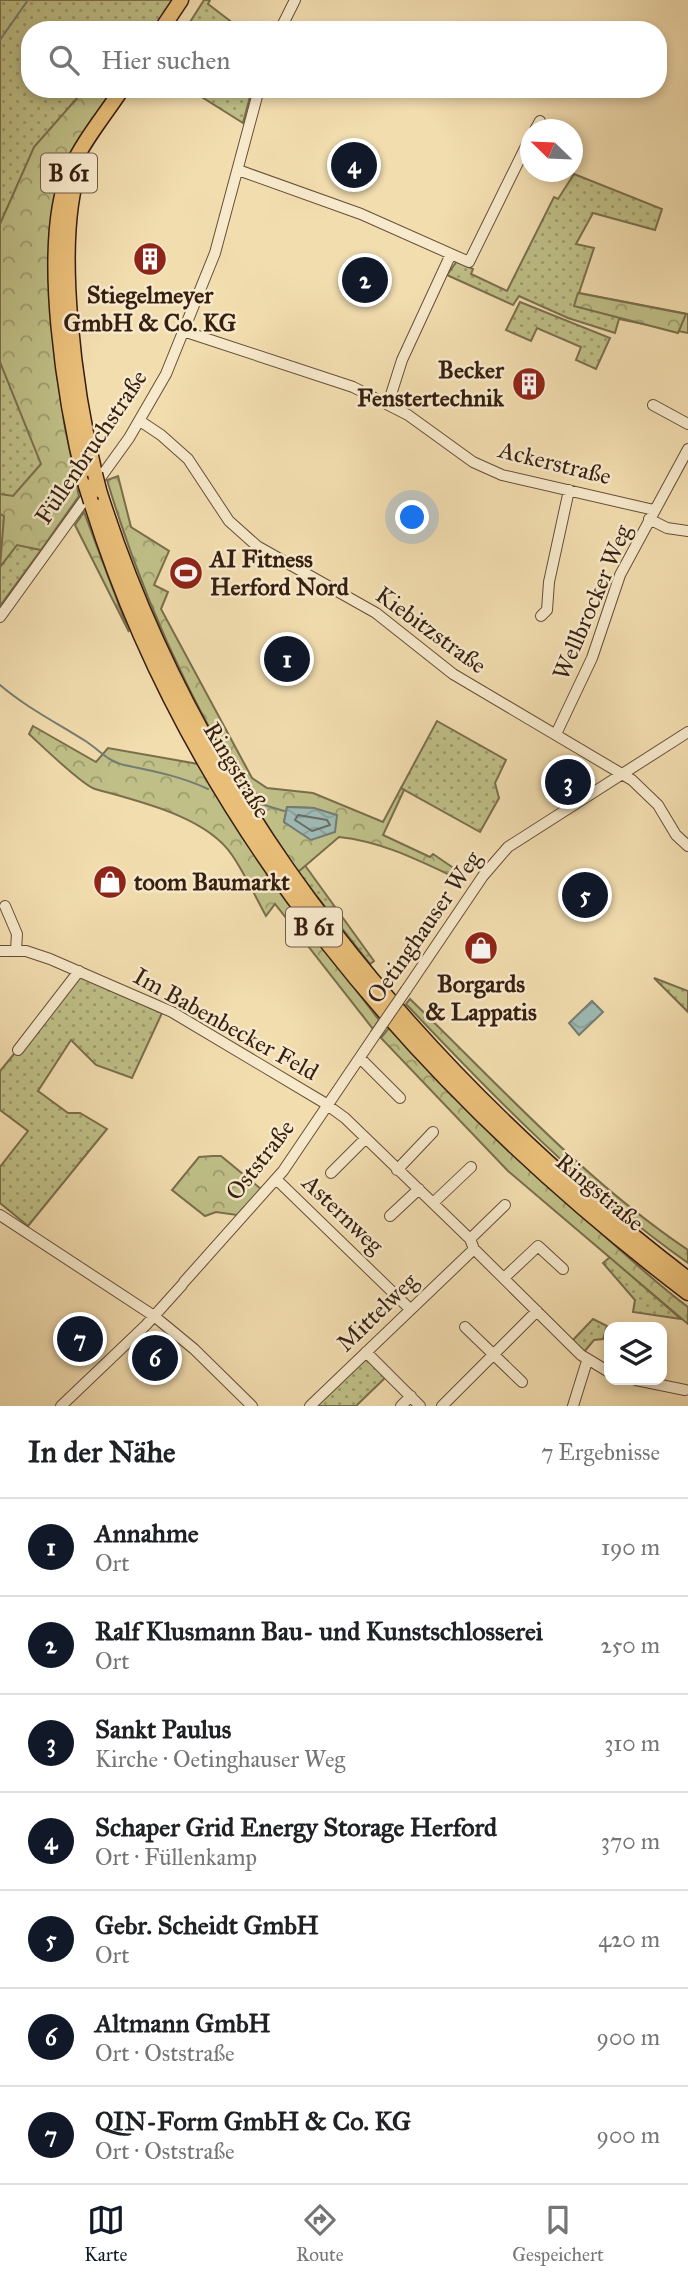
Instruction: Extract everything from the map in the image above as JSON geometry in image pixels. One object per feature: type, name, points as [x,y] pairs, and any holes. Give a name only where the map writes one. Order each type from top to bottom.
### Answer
[{"type":"highway","points":[[168,21],[181,0]]},
{"type":"highway","name":"Ringstraße","points":[[116,98],[99,123],[78,174],[70,236],[75,368],[93,488],[130,612],[189,734],[259,850],[319,934],[404,1035],[501,1135],[601,1225],[688,1293]]},
{"type":"highway","name":"Ringstraße","points":[[93,488],[170,671],[241,800],[306,897],[387,998],[477,1095],[599,1208],[688,1279]]},
{"type":"street","points":[[284,21],[295,0]]},
{"type":"street","name":"Füllenbruchstraße","points":[[0,617],[139,422],[184,331],[215,253],[256,98]]},
{"type":"street","points":[[238,170],[362,215],[471,260],[520,159]]},
{"type":"street","points":[[388,404],[402,360],[451,254]]},
{"type":"street","name":"Ackerstraße","points":[[184,331],[329,379],[388,404],[486,469],[651,515],[667,528],[688,531]]},
{"type":"street","points":[[653,404],[688,424]]},
{"type":"street","name":"Kiebitzstraße","points":[[139,422],[182,453],[229,521],[268,555],[376,613],[453,674],[622,773],[645,790],[676,835],[688,846]]},
{"type":"street","name":"Wellbrocker Weg","points":[[556,734],[592,659],[620,575],[688,449]]},
{"type":"street","points":[[541,616],[547,610],[549,582],[569,490]]},
{"type":"street","name":"Oetinghauser Weg","points":[[376,1035],[497,857],[523,835],[688,732]]},
{"type":"street","points":[[5,906],[17,934],[16,950]]},
{"type":"street","name":"Im Babenbecker Feld","points":[[0,951],[35,953],[172,1012],[328,1105],[419,1189],[587,1361],[604,1370]]},
{"type":"street","points":[[18,1050],[79,971]]},
{"type":"street","name":"Oststraße","points":[[61,1406],[154,1316],[276,1179],[376,1035]]},
{"type":"street","points":[[360,1058],[400,1098]]},
{"type":"street","points":[[397,1170],[433,1132]]},
{"type":"street","points":[[331,1173],[365,1139]]},
{"type":"street","points":[[433,1203],[471,1167]]},
{"type":"street","name":"Asternweg","points":[[276,1179],[410,1309]]},
{"type":"street","points":[[390,1216],[419,1189]]},
{"type":"street","points":[[472,1244],[505,1205]]},
{"type":"street","points":[[0,1215],[154,1316],[194,1349],[252,1406]]},
{"type":"street","name":"Mittelweg","points":[[310,1406],[410,1309],[472,1244]]},
{"type":"street","points":[[504,1278],[538,1246],[563,1269]]},
{"type":"street","points":[[442,1406],[537,1311]]},
{"type":"street","points":[[466,1327],[522,1382]]},
{"type":"street","points":[[366,1352],[420,1406]]},
{"type":"street","points":[[573,1406],[587,1361]]},
{"type":"street","points":[[660,1385],[685,1390]]},
{"type":"street","points":[[401,1406],[411,1396]]},
{"type":"green space","points":[[0,0],[173,0],[160,21],[21,21],[21,98],[108,98],[82,137],[58,384],[77,482],[18,545],[41,550],[0,606]]},
{"type":"green space","points":[[204,0],[210,0],[208,4],[230,21],[191,21]]},
{"type":"green space","points":[[77,98],[110,98],[84,138],[52,309],[64,422],[79,496],[41,550],[17,545],[0,567],[4,516],[0,514],[0,494],[13,496],[41,464],[0,362],[0,224],[34,147]]},
{"type":"green space","points":[[203,98],[250,98],[243,123]]},
{"type":"green space","points":[[583,178],[662,209],[655,230],[593,213],[576,244],[594,248],[579,293],[688,314],[688,333],[619,319],[615,333],[568,318],[519,296],[513,305],[447,275],[457,261],[473,269],[471,274],[507,291],[554,197],[558,199],[569,182],[583,182]]},
{"type":"green space","points":[[578,293],[686,314],[678,333],[574,306]]},
{"type":"green space","points":[[520,302],[610,338],[596,369],[576,360],[581,347],[537,328],[531,341],[506,330]]},
{"type":"green space","points":[[118,476],[131,527],[169,551],[154,585],[168,592],[161,609],[252,778],[267,788],[313,793],[383,822],[401,788],[404,790],[383,835],[430,857],[433,854],[455,869],[452,876],[383,847],[339,837],[298,872],[238,778],[187,684],[143,586],[107,480]],"holes":[[[287,807],[314,808],[312,839],[284,822]]]},
{"type":"green space","points":[[84,512],[129,632],[75,525]]},
{"type":"green space","points":[[437,721],[506,760],[495,783],[499,798],[480,832],[401,788]]},
{"type":"green space","points":[[33,726],[96,762],[108,748],[198,764],[282,894],[379,1020],[373,1029],[275,904],[266,916],[237,862],[220,841],[206,830],[170,812],[89,786],[29,734]]},
{"type":"green space","points":[[304,864],[374,961],[370,964],[298,872]]},
{"type":"green space","points":[[78,976],[162,1013],[132,1078],[96,1065],[71,1040],[38,1091],[68,1113],[80,1113],[107,1129],[28,1226],[0,1203],[0,1167],[28,1131],[0,1110],[0,1071]]},
{"type":"green space","points":[[654,978],[688,991],[688,1012]]},
{"type":"green space","points":[[410,999],[578,1163],[650,1223],[688,1250],[688,1263],[612,1204],[541,1141],[406,1004]]},
{"type":"green space","points":[[389,1028],[512,1153],[639,1267],[688,1307],[688,1324],[508,1171],[381,1038]]},
{"type":"green space","points":[[221,1156],[261,1189],[237,1215],[216,1212],[205,1216],[172,1190],[199,1157]]},
{"type":"green space","points":[[610,1257],[681,1319],[633,1312],[635,1300],[603,1263]]},
{"type":"green space","points":[[593,1319],[604,1324],[603,1339],[594,1340],[584,1352],[572,1341]]},
{"type":"green space","points":[[367,1357],[387,1376],[356,1406],[316,1406]]},
{"type":"water","points":[[287,807],[314,808],[337,815],[335,832],[311,840],[284,822]]},
{"type":"water","points":[[592,1001],[603,1012],[579,1035],[569,1023]]},
{"type":"waterway","points":[[0,40],[28,0]]},
{"type":"waterway","points":[[0,685],[114,761],[177,777],[208,789]]},
{"type":"waterway","points":[[261,804],[284,811]]},
{"type":"place","name":"Schaper Grid Energy Storage Herford","points":[[354,165]]},
{"type":"place","name":"Stiegelmeyer GmbH & Co. KG","points":[[150,259]]},
{"type":"place","name":"Ralf Klusmann Bau- und Kunstschlosserei","points":[[365,280]]},
{"type":"place","name":"Becker Fenstertechnik","points":[[529,384]]},
{"type":"place","name":"AI Fitness Herford Nord","points":[[186,573]]},
{"type":"place","name":"Annahme","points":[[287,659]]},
{"type":"place","name":"Sankt Paulus","points":[[568,782]]},
{"type":"place","name":"toom Baumarkt","points":[[110,882]]},
{"type":"place","name":"Gebr. Scheidt GmbH","points":[[585,895]]},
{"type":"place","name":"Borgards & Lappatis","points":[[481,948]]},
{"type":"place","name":"QIN-Form GmbH & Co. KG","points":[[80,1339]]},
{"type":"place","name":"Altmann GmbH","points":[[155,1358]]}]
